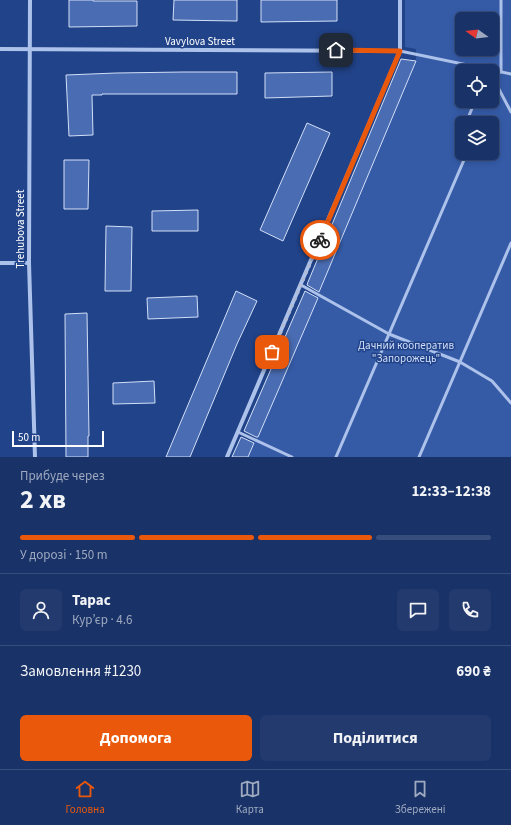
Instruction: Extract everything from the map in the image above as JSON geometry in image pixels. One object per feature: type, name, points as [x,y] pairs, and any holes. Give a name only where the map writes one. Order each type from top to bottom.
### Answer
[{"type":"street","name":"Trehubova Street","points":[[30,0],[29,263],[35,457]]},
{"type":"street","points":[[227,457],[400,51],[400,0]]},
{"type":"street","name":"Vavylova Street","points":[[0,49],[400,51]]},
{"type":"street","points":[[0,263],[29,263]]},
{"type":"lane","points":[[501,0],[501,72],[511,74]]},
{"type":"lane","points":[[400,51],[461,64]]},
{"type":"lane","points":[[499,89],[511,112]]},
{"type":"lane","points":[[336,457],[465,160]]},
{"type":"lane","points":[[419,457],[511,243]]},
{"type":"lane","points":[[301,285],[389,334],[460,362],[492,381],[511,403]]},
{"type":"lane","points":[[238,432],[292,457]]},
{"type":"green space","name":"Дачний кооператив \"Запорожець\"","points":[[405,0],[511,0],[511,457],[248,457],[416,61],[416,49],[405,47]]},
{"type":"building","points":[[69,0],[137,1],[137,26],[69,27]]},
{"type":"building","points":[[174,0],[237,0],[237,21],[173,20]]},
{"type":"building","points":[[261,0],[337,0],[337,21],[261,22]]},
{"type":"building","points":[[401,59],[416,61],[319,292],[307,285],[308,282]]},
{"type":"building","points":[[237,72],[237,94],[92,95],[93,135],[69,136],[66,75]]},
{"type":"building","points":[[332,72],[332,96],[265,98],[265,73]]},
{"type":"building","points":[[307,123],[330,133],[283,241],[260,230]]},
{"type":"building","points":[[64,160],[89,160],[88,209],[64,209]]},
{"type":"building","points":[[198,210],[198,231],[152,231],[152,211]]},
{"type":"building","points":[[106,226],[132,227],[131,291],[105,291]]},
{"type":"building","points":[[236,291],[257,301],[237,344],[190,457],[166,457]]},
{"type":"building","points":[[305,291],[318,298],[258,437],[256,437],[244,431]]},
{"type":"building","points":[[197,296],[198,317],[148,319],[147,298]]},
{"type":"building","points":[[87,313],[88,457],[66,457],[65,314]]},
{"type":"building","points":[[154,381],[155,403],[113,404],[113,383]]},
{"type":"building","points":[[241,437],[254,443],[248,457],[232,457]]},
{"type":"way so far","points":[[272,352],[320,240]]},
{"type":"route","points":[[320,240],[400,51],[336,50]]}]
